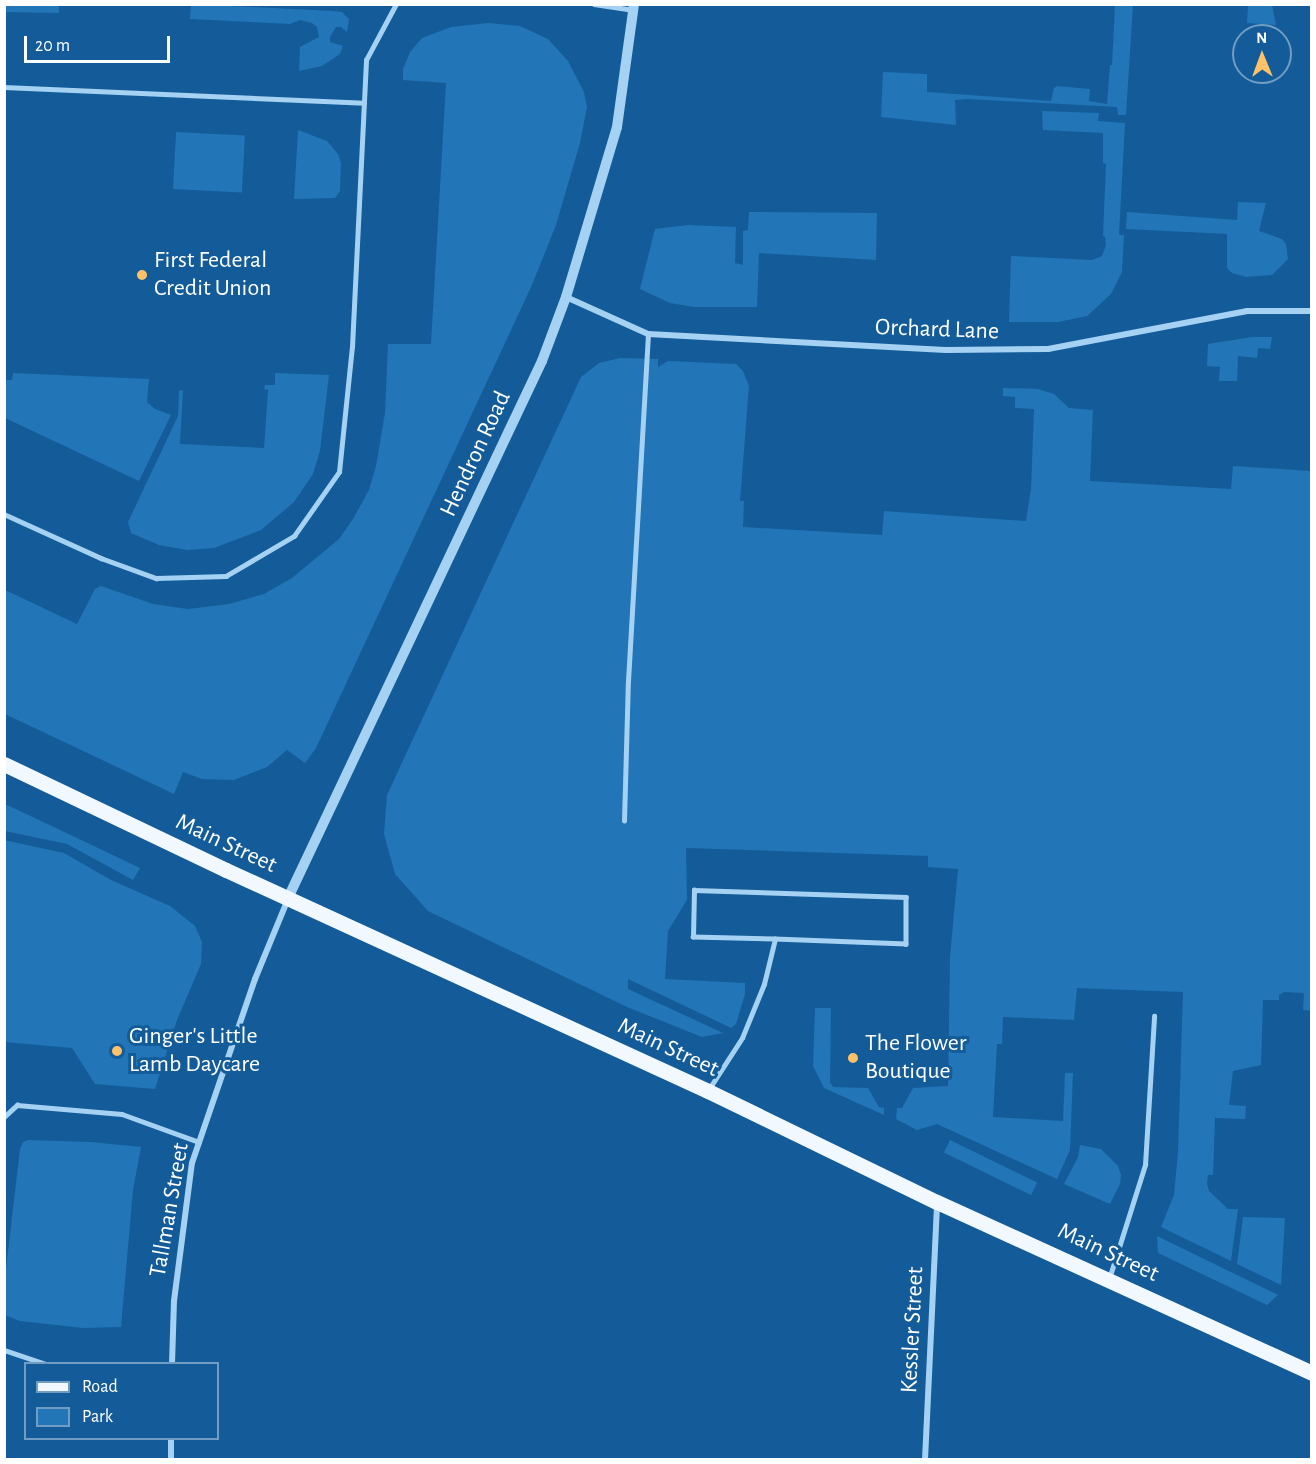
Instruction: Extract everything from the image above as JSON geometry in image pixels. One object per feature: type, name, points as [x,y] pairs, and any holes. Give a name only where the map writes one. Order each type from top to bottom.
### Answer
[{"type":"main road","name":"Main Street","points":[[4,764],[288,898],[708,1091],[937,1202],[1311,1372]]},
{"type":"street","name":"Hendron Road","points":[[288,898],[542,361],[566,297],[617,127],[634,7]]},
{"type":"street","name":"Orchard Lane","points":[[566,297],[648,334],[946,350],[1009,351],[1087,344],[1247,311],[1311,311]]},
{"type":"street","name":"Tallman Street","points":[[172,1362],[174,1301],[192,1162],[255,979],[288,898]]},
{"type":"street","name":"Kessler Street","points":[[925,1460],[937,1202]]},
{"type":"street","points":[[171,1440],[171,1460]]},
{"type":"lane","points":[[4,514],[101,558],[156,578],[226,576],[294,536],[339,472],[352,347],[366,60],[396,4]]},
{"type":"lane","points":[[594,4],[634,7]]},
{"type":"lane","points":[[4,87],[364,104]]},
{"type":"lane","points":[[624,820],[628,681],[648,334]]},
{"type":"lane","points":[[694,890],[906,897],[906,944],[775,939],[693,937],[694,890]]},
{"type":"lane","points":[[708,1091],[742,1038],[764,984],[775,939]]},
{"type":"lane","points":[[1110,1279],[1145,1165],[1154,1016]]},
{"type":"lane","points":[[4,1117],[17,1105],[122,1114],[199,1142]]},
{"type":"lane","points":[[4,1350],[40,1362]]},
{"type":"green space","points":[[5,4],[59,5],[59,13],[5,12]]},
{"type":"green space","points":[[191,4],[333,11],[342,12],[349,19],[347,32],[341,27],[336,27],[330,37],[330,42],[343,46],[340,54],[322,66],[299,71],[300,47],[319,37],[317,27],[312,23],[300,20],[290,24],[190,19]]},
{"type":"green space","points":[[1115,5],[1133,5],[1126,115],[1118,115],[1117,107],[968,99],[955,100],[956,125],[881,117],[883,72],[927,74],[927,92],[1051,101],[1054,88],[1057,86],[1090,89],[1089,101],[1107,104],[1110,65],[1112,65]]},
{"type":"green space","points":[[1248,5],[1272,5],[1276,24],[1247,23]]},
{"type":"green space","points":[[488,23],[520,26],[548,39],[568,61],[584,92],[587,107],[580,143],[556,225],[532,285],[316,748],[305,763],[287,750],[267,767],[234,780],[202,779],[183,772],[174,794],[5,714],[5,590],[77,624],[95,589],[101,586],[153,604],[188,609],[229,604],[264,594],[292,578],[339,539],[353,519],[369,490],[376,466],[385,413],[388,344],[431,344],[446,83],[403,80],[403,69],[410,52],[422,38],[451,27]]},
{"type":"green space","points":[[1042,111],[1099,113],[1098,121],[1125,123],[1119,235],[1124,235],[1122,272],[1111,294],[1087,316],[1058,322],[1009,322],[1011,256],[1092,260],[1102,256],[1106,245],[1103,236],[1106,164],[1103,163],[1103,133],[1043,130]]},
{"type":"green space","points":[[298,130],[327,141],[338,154],[341,163],[340,191],[335,198],[294,199]]},
{"type":"green space","points":[[176,132],[245,136],[242,193],[173,189]]},
{"type":"green space","points":[[1238,202],[1266,203],[1259,231],[1282,239],[1286,244],[1288,259],[1272,275],[1246,277],[1232,273],[1227,268],[1227,234],[1126,229],[1127,212],[1237,220]]},
{"type":"green space","points":[[749,212],[877,213],[876,260],[759,253],[757,307],[694,307],[670,303],[640,289],[655,229],[688,225],[736,227],[735,263],[743,265],[743,231],[748,230]]},
{"type":"green space","points":[[1252,337],[1272,337],[1270,349],[1258,348],[1257,358],[1238,356],[1237,381],[1219,381],[1220,367],[1207,366],[1208,344]]},
{"type":"green space","points":[[620,358],[658,359],[658,367],[668,361],[736,364],[743,371],[749,386],[740,501],[744,501],[743,527],[882,535],[884,511],[1026,521],[1031,488],[1034,409],[1015,408],[1015,397],[1003,396],[1003,388],[1038,389],[1054,394],[1069,408],[1093,410],[1090,481],[1231,489],[1233,466],[1311,471],[1311,1011],[1303,1010],[1304,993],[1284,992],[1279,995],[1279,1000],[1263,1000],[1261,1065],[1233,1071],[1229,1105],[1246,1106],[1245,1119],[1215,1118],[1213,1175],[1208,1175],[1207,1184],[1209,1191],[1228,1209],[1238,1209],[1231,1261],[1161,1227],[1174,1195],[1178,1152],[1183,992],[1077,988],[1074,1020],[1003,1017],[1002,1044],[997,1044],[993,1117],[1063,1121],[1065,1073],[1073,1073],[1070,1150],[1057,1179],[937,1124],[917,1130],[896,1119],[897,1108],[902,1108],[913,1088],[948,1086],[950,957],[958,869],[928,867],[928,856],[686,848],[687,900],[668,931],[665,979],[745,983],[745,994],[736,1024],[731,1028],[628,979],[628,989],[723,1033],[702,1037],[627,1007],[428,911],[395,874],[384,834],[387,795],[581,377],[599,363]]},
{"type":"green space","points":[[13,373],[149,379],[147,402],[155,409],[171,415],[139,481],[5,418],[5,380],[12,380]]},
{"type":"green space","points":[[275,373],[329,375],[320,451],[313,474],[294,502],[261,530],[214,548],[187,550],[159,545],[131,533],[128,522],[178,416],[179,391],[183,390],[180,444],[264,448],[268,390],[264,389],[265,385],[275,385]]},
{"type":"green space","points":[[5,804],[140,868],[133,880],[67,844],[5,831]]},
{"type":"green space","points":[[4,840],[64,853],[111,880],[170,906],[195,926],[202,942],[201,964],[177,1020],[155,1089],[95,1084],[72,1048],[5,1042]]},
{"type":"green space","points":[[815,1008],[831,1008],[830,1082],[833,1087],[868,1088],[879,1107],[884,1108],[884,1115],[824,1088],[813,1066]]},
{"type":"green space","points":[[28,1140],[91,1142],[141,1147],[133,1190],[121,1327],[83,1328],[20,1321],[5,1315],[5,1277],[20,1149],[23,1142]]},
{"type":"green space","points":[[950,1140],[1037,1183],[1031,1195],[944,1153]]},
{"type":"green space","points":[[1080,1145],[1101,1149],[1118,1166],[1121,1175],[1120,1184],[1110,1204],[1064,1184],[1078,1157]]},
{"type":"green space","points":[[1243,1217],[1285,1218],[1281,1285],[1237,1264]]},
{"type":"green space","points":[[1157,1236],[1278,1295],[1267,1305],[1158,1253]]},
{"type":"place","name":"First Federal Credit Union","points":[[142,275]]},
{"type":"place","name":"Ginger's Little Lamb Daycare","points":[[117,1051]]},
{"type":"place","name":"The Flower Boutique","points":[[853,1058]]}]
